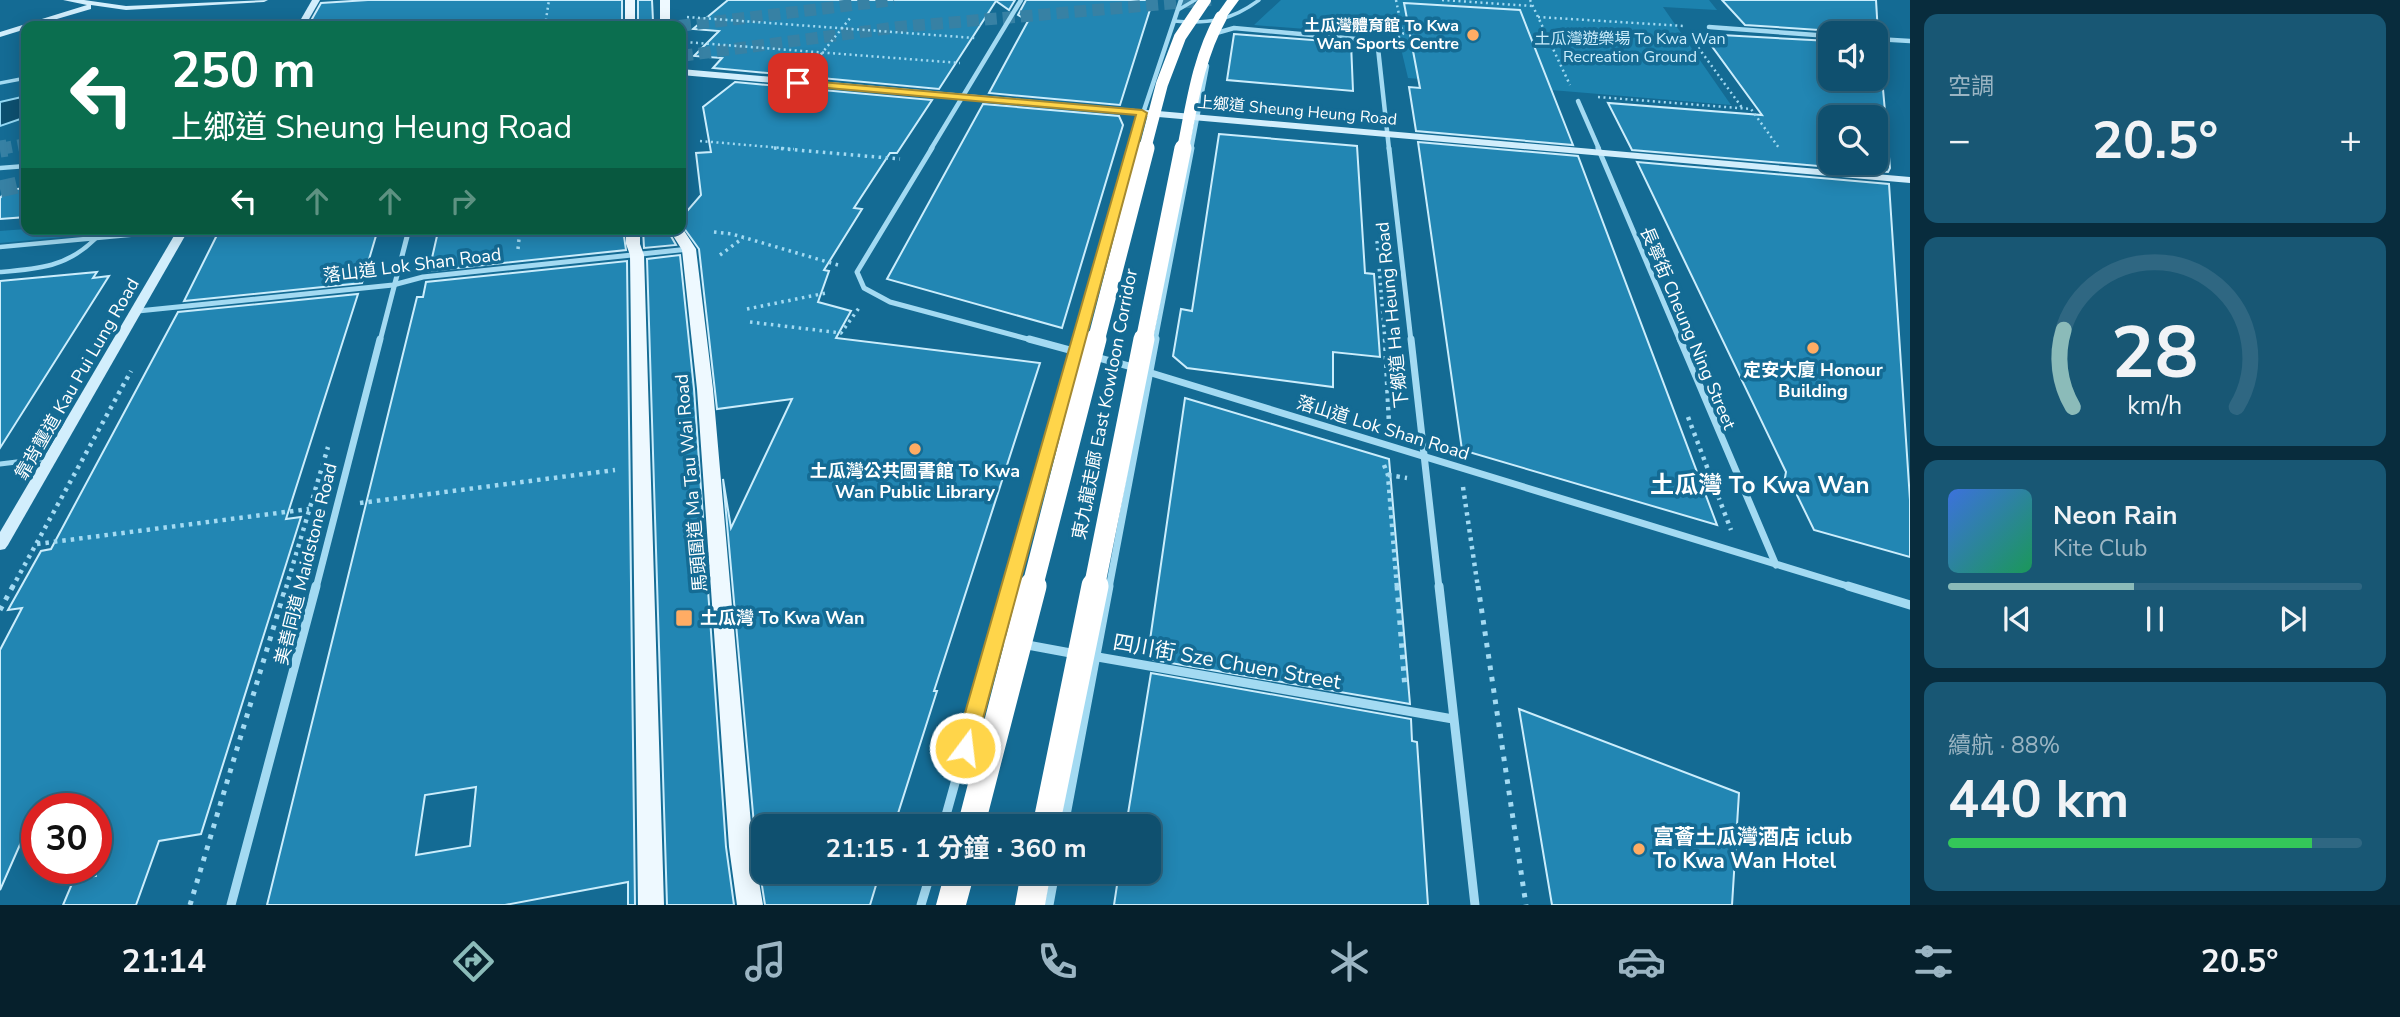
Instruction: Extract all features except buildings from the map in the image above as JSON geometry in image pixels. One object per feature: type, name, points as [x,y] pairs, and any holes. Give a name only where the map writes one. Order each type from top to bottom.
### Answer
[{"type":"highway","name":"東九龍走廊 East Kowloon Corridor","points":[[974,814],[1162,84],[1180,37],[1205,0]]},
{"type":"highway","name":"東九龍走廊 East Kowloon Corridor","points":[[1048,814],[1199,69],[1210,36],[1233,0]]},
{"type":"highway","points":[[951,905],[957,884]]},
{"type":"highway","points":[[1030,905],[1034,884]]},
{"type":"main road","points":[[630,0],[630,21]]},
{"type":"main road","points":[[665,0],[665,21]]},
{"type":"main road","points":[[634,235],[638,255],[651,905]]},
{"type":"main road","name":"馬頭圍道 Ma Tau Wai Road","points":[[679,235],[689,249],[705,388],[741,847],[750,905]]},
{"type":"street","points":[[67,0],[126,8],[264,0]]},
{"type":"street","points":[[304,21],[316,0]]},
{"type":"street","points":[[963,97],[1021,0]]},
{"type":"street","points":[[946,814],[1142,113],[1181,0]]},
{"type":"street","points":[[42,21],[93,5]]},
{"type":"street","points":[[1709,27],[1818,35]]},
{"type":"street","points":[[0,35],[21,28]]},
{"type":"street","name":"下鄉道 Ha Heung Road","points":[[1197,118],[1213,35],[1221,30],[1352,38],[1373,43],[1378,48],[1475,905]]},
{"type":"street","points":[[1888,40],[1910,41]]},
{"type":"street","name":"上鄉道 Sheung Heung Road","points":[[686,72],[1910,180]]},
{"type":"street","name":"落山道 Lok Shan Road","points":[[963,97],[857,272],[864,288],[890,302],[1149,372],[1910,605]]},
{"type":"street","name":"長寧街 Cheung Ning Street","points":[[1576,98],[1776,565]]},
{"type":"street","points":[[1066,814],[1197,118]]},
{"type":"street","name":"靠背壟道 Kau Pui Lung Road","points":[[0,545],[181,235]]},
{"type":"street","name":"美善同道 Maidstone Road","points":[[231,905],[254,827],[407,235]]},
{"type":"street","name":"落山道 Lok Shan Road","points":[[138,311],[393,285],[423,277],[689,249]]},
{"type":"street","name":"四川街 Sze Chuen Street","points":[[995,639],[1453,719]]},
{"type":"street","points":[[921,905],[927,884]]},
{"type":"street","points":[[1049,905],[1053,884]]},
{"type":"lane","points":[[1178,10],[1195,0]]},
{"type":"lane","points":[[1174,21],[1203,23],[1227,20],[1239,16],[1259,0]]},
{"type":"lane","points":[[0,83],[21,79]]},
{"type":"lane","points":[[0,168],[21,166]]},
{"type":"lane","points":[[0,247],[125,235]]},
{"type":"lane","points":[[0,272],[67,263],[82,254],[96,238]]},
{"type":"lane","points":[[0,464],[52,457]]},
{"type":"path","points":[[546,21],[549,0]]},
{"type":"path","points":[[1396,0],[1403,34],[1396,37]]},
{"type":"path","points":[[1443,0],[1532,6]]},
{"type":"path","points":[[1530,0],[1576,98]]},
{"type":"path","points":[[682,17],[978,39]]},
{"type":"path","points":[[808,69],[851,17]]},
{"type":"path","points":[[1538,17],[1684,26]]},
{"type":"path","points":[[686,42],[962,63]]},
{"type":"path","points":[[1695,42],[1743,109]]},
{"type":"path","points":[[1591,97],[1751,109],[1782,152]]},
{"type":"path","points":[[700,141],[900,159]]},
{"type":"path","points":[[1376,228],[1391,419],[1386,428]]},
{"type":"path","points":[[714,232],[744,237],[838,265]]},
{"type":"path","points":[[516,258],[519,235]]},
{"type":"path","points":[[720,255],[744,237]]},
{"type":"path","points":[[747,309],[826,293]]},
{"type":"path","points":[[750,322],[841,333],[859,307]]},
{"type":"path","points":[[0,610],[136,361]]},
{"type":"path","points":[[190,905],[328,445]]},
{"type":"path","points":[[1379,458],[1388,475],[1405,670],[1405,692],[1392,690]]},
{"type":"path","points":[[1471,483],[1463,487],[1463,496],[1526,905]]},
{"type":"green space","name":"土瓜灣遊樂場 To Kwa Wan Recreation Ground","points":[[1281,0],[1709,0],[1717,10],[1663,7],[1731,105],[1408,78],[1398,36],[1254,25]]},
{"type":"green space","points":[[21,229],[21,235],[85,235],[0,243],[0,231]]},
{"type":"shaded area","points":[[21,97],[21,119],[0,126],[0,102]]},
{"type":"tunnel","points":[[686,25],[894,0]]},
{"type":"tunnel","points":[[686,55],[899,27],[1211,0]]},
{"type":"tunnel","points":[[7,148],[0,149],[21,145]]},
{"type":"tunnel","points":[[0,189],[21,184]]},
{"type":"place","name":"土瓜灣體育館 To Kwa Wan Sports Centre","points":[[1473,35]]},
{"type":"place","name":"定安大廈 Honour Building","points":[[1813,348]]},
{"type":"place","name":"土瓜灣公共圖書館 To Kwa Wan Public Library","points":[[915,449]]},
{"type":"place","name":"土瓜灣 To Kwa Wan","points":[[684,618]]},
{"type":"place","name":"富薈土瓜灣酒店 iclub To Kwa Wan Hotel","points":[[1639,849]]},
{"type":"district","name":"土瓜灣 To Kwa Wan","points":[[1760,485]]},
{"type":"route","points":[[798,83],[1142,113],[965,748]]}]
